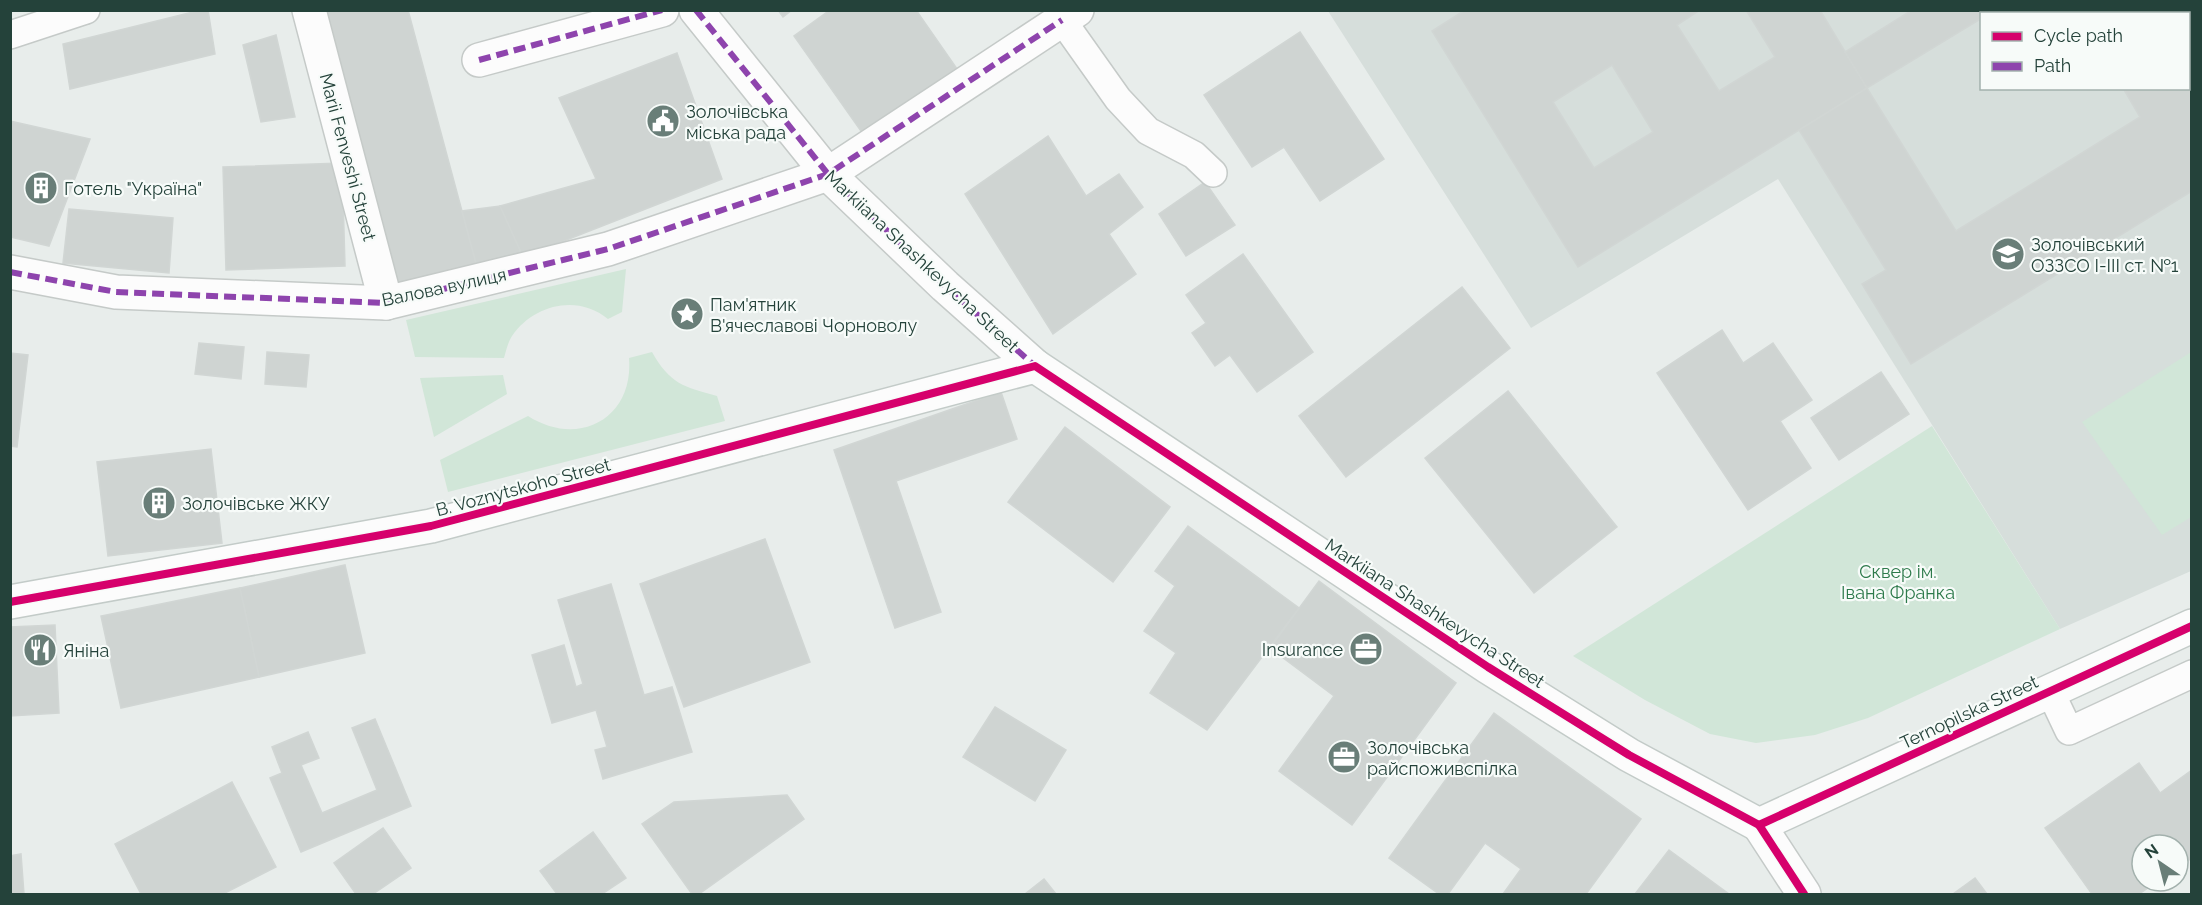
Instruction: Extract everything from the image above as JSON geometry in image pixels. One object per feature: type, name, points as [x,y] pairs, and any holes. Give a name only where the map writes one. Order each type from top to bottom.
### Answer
[{"type":"street","name":"Marii Fenveshi Street","points":[[309,10],[386,303]]},
{"type":"street","points":[[479,60],[662,10]]},
{"type":"street","name":"Markiiana Shashkevycha Street","points":[[696,10],[828,174],[945,286],[1035,366],[1488,667],[1629,755],[1759,825],[1804,894]]},
{"type":"street","name":"Валова вулиця","points":[[10,272],[116,292],[386,303],[608,249],[828,174],[1069,15]]},
{"type":"street","name":"B. Voznytskoho Street","points":[[10,602],[431,526],[1035,366]]},
{"type":"street","name":"Ternopilska Street","points":[[1759,825],[2192,626]]},
{"type":"lane","points":[[10,34],[86,10]]},
{"type":"lane","points":[[1069,15],[1118,99],[1148,131],[1194,155],[1213,174]]},
{"type":"lane","points":[[2050,691],[2069,731],[2192,674]]},
{"type":"shaded area","name":"Золочівський ОЗЗСО І-ІІІ ст. №1","points":[[1328,11],[2191,11],[2191,571],[2060,629],[1778,179],[1531,328]]},
{"type":"green space","points":[[626,269],[622,312],[608,319],[596,311],[583,307],[557,306],[532,316],[521,325],[511,338],[504,358],[415,357],[406,320]]},
{"type":"green space","points":[[652,352],[665,371],[679,383],[717,396],[725,421],[448,492],[440,460],[528,416],[547,425],[566,429],[583,428],[599,422],[612,412],[622,397],[628,379],[629,358]]},
{"type":"green space","points":[[2191,352],[2191,517],[2162,535],[2082,422]]},
{"type":"green space","points":[[503,375],[507,394],[434,437],[420,378]]},
{"type":"green space","name":"Сквер ім. Івана Франка","points":[[1932,426],[2060,629],[1868,718],[1815,735],[1756,743],[1710,734],[1645,700],[1573,656]]},
{"type":"building","points":[[208,10],[215,54],[70,89],[63,44]]},
{"type":"building","points":[[319,10],[408,10],[477,267],[396,290]]},
{"type":"building","points":[[778,10],[792,10],[783,17]]},
{"type":"building","points":[[830,10],[916,10],[962,76],[868,141],[794,36]]},
{"type":"building","points":[[1465,10],[1700,10],[1677,25],[1719,91],[1775,57],[1746,10],[1820,10],[1867,88],[1578,267],[1432,31]],"holes":[[[1612,65],[1653,132],[1594,168],[1553,102]]]},
{"type":"building","points":[[1912,10],[1993,10],[1980,12],[1980,19],[1867,88],[1845,52]]},
{"type":"building","points":[[2074,10],[2165,10],[2166,12],[2075,12]]},
{"type":"building","points":[[1300,32],[1384,159],[1320,201],[1284,147],[1252,167],[1204,95]]},
{"type":"building","points":[[276,35],[295,117],[261,122],[243,45]]},
{"type":"building","points":[[2190,50],[2192,53],[2192,191],[1911,364],[1862,284],[1886,270],[1799,130],[1867,88],[1956,231],[2140,117],[2124,90],[2190,90]]},
{"type":"building","points":[[677,53],[722,179],[523,257],[500,206],[596,179],[559,98]]},
{"type":"building","name":"Готель \"Україна\"","points":[[10,121],[90,139],[49,246],[10,237]]},
{"type":"building","points":[[1048,136],[1086,196],[1119,174],[1143,207],[1109,234],[1136,274],[1053,334],[965,194]]},
{"type":"building","points":[[342,163],[345,266],[226,270],[223,167]]},
{"type":"building","points":[[1205,182],[1235,225],[1186,256],[1159,214]]},
{"type":"building","points":[[500,206],[523,257],[477,267],[462,211]]},
{"type":"building","points":[[69,209],[173,218],[169,273],[63,263]]},
{"type":"building","points":[[1243,254],[1313,352],[1257,392],[1230,355],[1215,366],[1192,333],[1206,323],[1186,295]]},
{"type":"building","points":[[1462,287],[1510,348],[1346,477],[1299,416]]},
{"type":"building","points":[[1722,330],[1743,363],[1773,343],[1812,400],[1780,421],[1811,468],[1748,510],[1657,373]]},
{"type":"building","points":[[199,343],[244,347],[241,379],[195,374]]},
{"type":"building","points":[[267,352],[309,355],[306,387],[265,384]]},
{"type":"building","points":[[10,353],[28,355],[17,447],[10,446]]},
{"type":"building","points":[[1881,372],[1909,414],[1839,460],[1811,418]]},
{"type":"building","points":[[1508,391],[1617,527],[1534,593],[1425,458]]},
{"type":"building","points":[[1001,392],[1017,439],[896,481],[941,612],[895,628],[834,450]]},
{"type":"building","points":[[1065,427],[1170,507],[1113,582],[1008,502]]},
{"type":"building","name":"Золочівське ЖКУ","points":[[211,449],[222,543],[108,556],[97,462]]},
{"type":"building","points":[[1188,526],[1299,608],[1207,730],[1150,693],[1176,653],[1144,631],[1175,586],[1155,571]]},
{"type":"building","points":[[765,539],[810,662],[684,707],[640,584]]},
{"type":"building","points":[[345,565],[365,653],[259,677],[240,588]]},
{"type":"building","points":[[1319,581],[1456,683],[1352,825],[1279,771],[1334,696],[1270,648]]},
{"type":"building","points":[[611,584],[644,695],[672,687],[692,752],[603,779],[595,750],[607,747],[596,710],[552,723],[532,655],[564,645],[576,687],[583,684],[558,600]]},
{"type":"building","points":[[240,588],[259,677],[121,708],[101,616]]},
{"type":"building","points":[[55,625],[59,713],[10,716],[10,627]]},
{"type":"building","points":[[995,707],[1066,750],[1035,801],[963,757]]},
{"type":"building","points":[[1494,713],[1641,819],[1586,894],[1503,894],[1521,869],[1485,843],[1448,894],[1439,894],[1389,858]]},
{"type":"building","points":[[375,719],[411,806],[301,852],[270,778],[282,773],[272,747],[308,732],[319,758],[301,765],[322,813],[377,790],[352,728]]},
{"type":"building","points":[[2139,763],[2160,793],[2192,770],[2192,858],[2190,859],[2190,833],[2130,833],[2130,893],[2139,894],[2092,894],[2045,828]]},
{"type":"building","points":[[232,782],[276,867],[223,894],[141,894],[115,844]]},
{"type":"building","points":[[787,795],[804,819],[699,894],[692,894],[642,824],[674,802]]},
{"type":"building","points":[[383,828],[411,868],[373,894],[356,894],[334,863]]},
{"type":"building","points":[[593,832],[626,878],[602,894],[557,894],[540,871]]},
{"type":"building","points":[[1669,850],[1729,894],[1635,894]]},
{"type":"building","points":[[21,854],[24,894],[10,894],[10,856]]},
{"type":"building","points":[[1975,878],[1987,894],[1953,894]]},
{"type":"building","points":[[1044,879],[1056,894],[1025,894]]},
{"type":"marked path","points":[[479,60],[662,10]]},
{"type":"marked path","points":[[696,10],[828,174],[945,286],[1035,366]]},
{"type":"marked path","points":[[10,272],[116,292],[386,303],[608,249],[828,174],[1062,20]]},
{"type":"cycle path","points":[[10,602],[431,526],[1035,366],[1488,667],[1629,755],[1759,825],[1804,894]]},
{"type":"cycle path","points":[[1759,825],[2192,626]]},
{"type":"place","name":"Золочівська міська рада","points":[[663,121]]},
{"type":"place","name":"Готель \"Україна\"","points":[[41,188]]},
{"type":"place","name":"Золочівський ОЗЗСО І-ІІІ ст. №1","points":[[2008,254]]},
{"type":"place","name":"Пам'ятник В'ячеславові Чорноволу","points":[[687,314]]},
{"type":"place","name":"Золочівське ЖКУ","points":[[159,503]]},
{"type":"place","name":"Insurance","points":[[1366,649]]},
{"type":"place","name":"Яніна","points":[[40,650]]},
{"type":"place","name":"Золочівська райспоживспілка","points":[[1344,757]]}]
